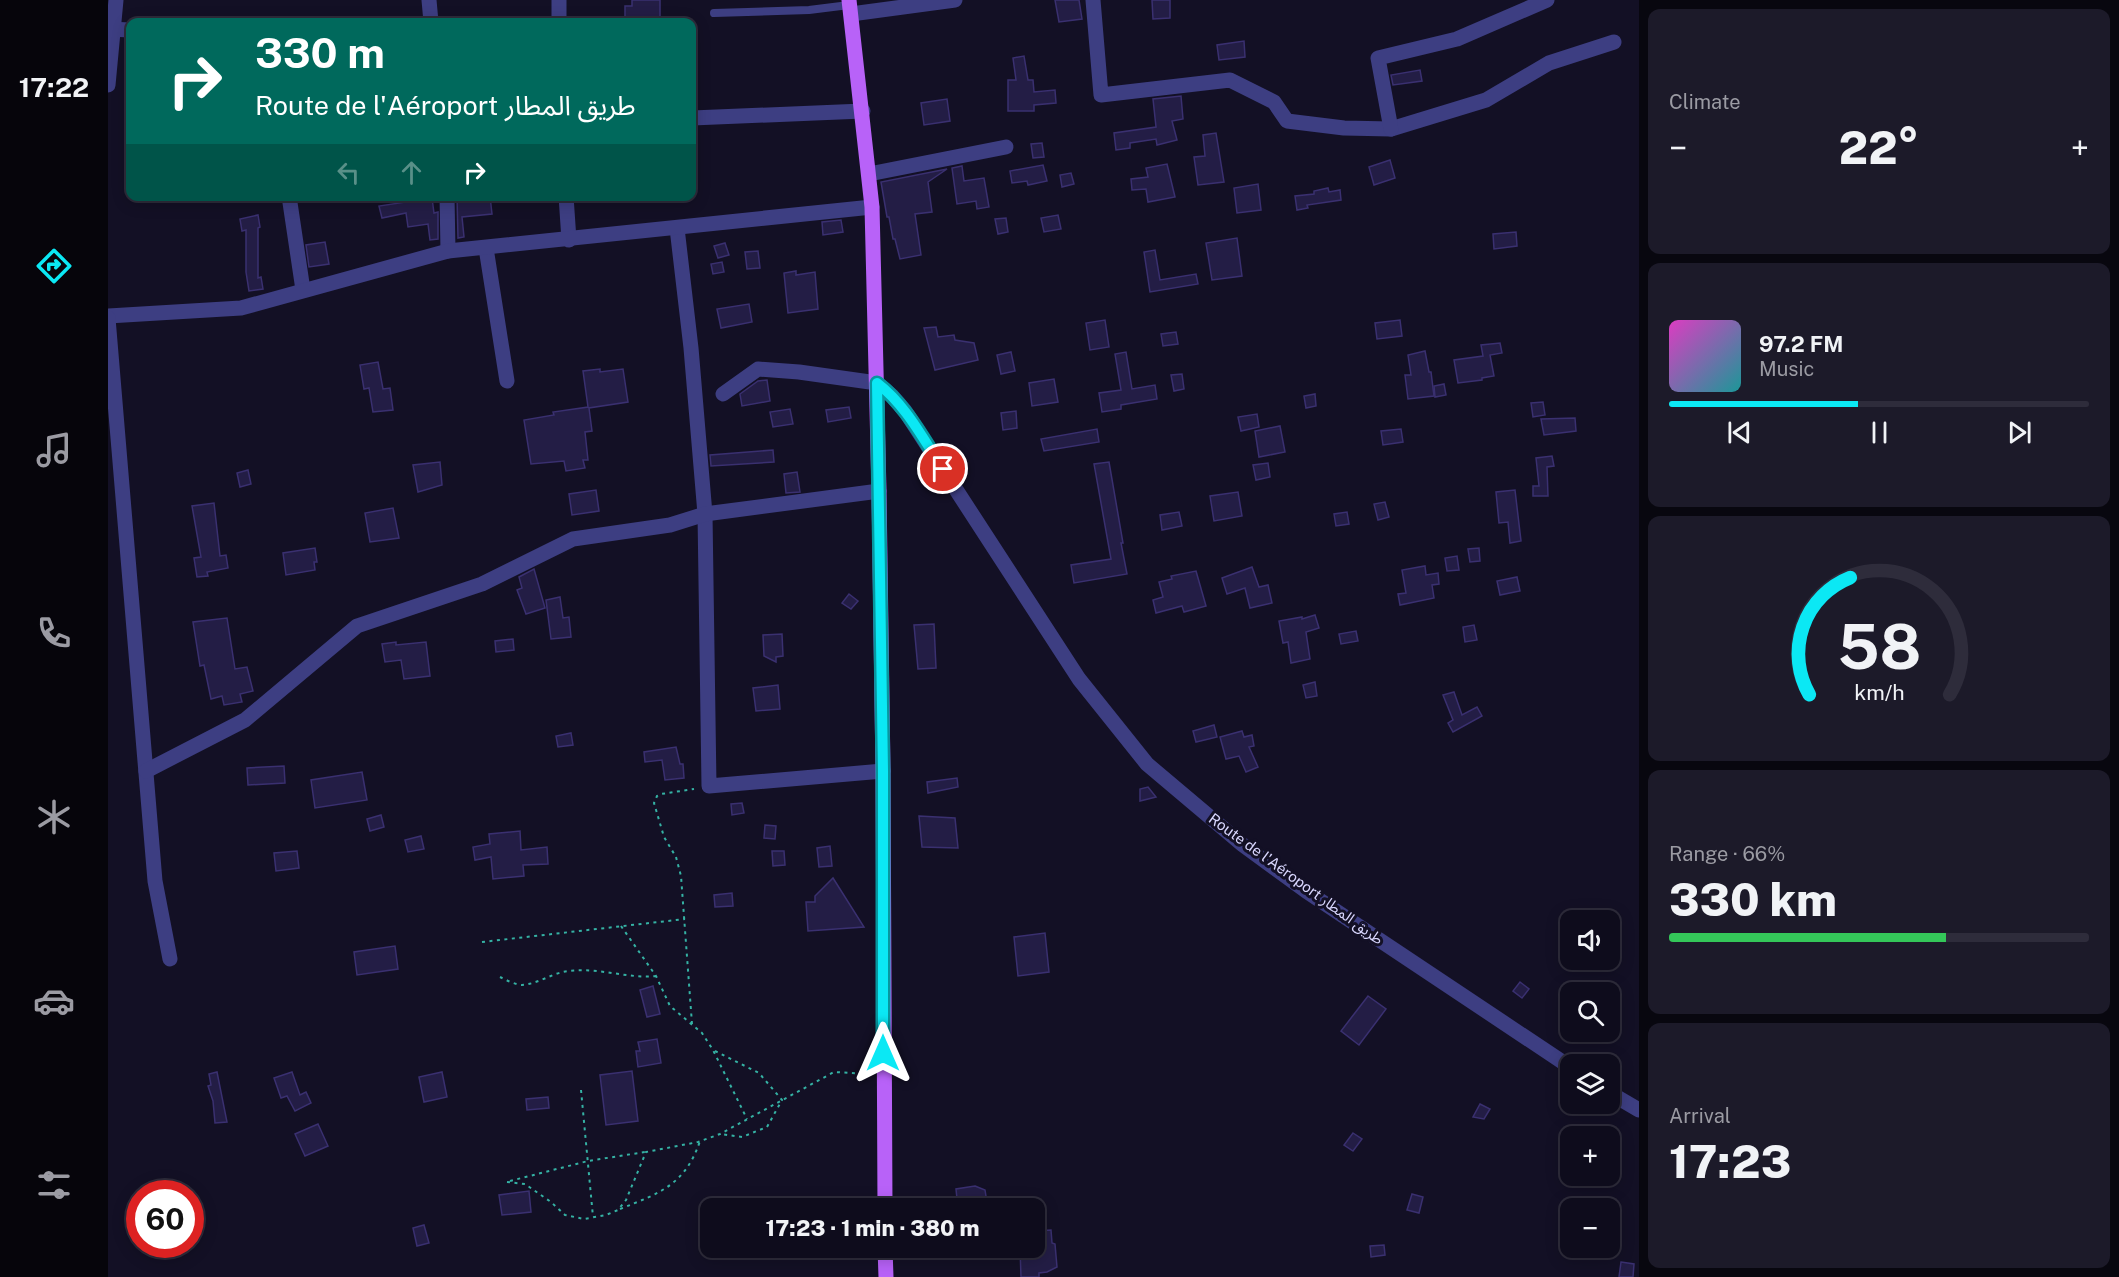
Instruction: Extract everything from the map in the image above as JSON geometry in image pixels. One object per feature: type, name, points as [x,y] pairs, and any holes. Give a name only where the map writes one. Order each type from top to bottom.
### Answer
[{"type":"main road","points":[[850,6],[872,207],[883,771],[885,1198]]},
{"type":"main road","points":[[885,1258],[886,1277]]},
{"type":"street","points":[[108,85],[111,29],[116,0]]},
{"type":"street","points":[[429,0],[431,18]]},
{"type":"street","points":[[559,0],[559,18]]},
{"type":"street","points":[[850,6],[955,0]]},
{"type":"street","points":[[1093,0],[1101,95],[1230,80],[1274,102],[1287,121],[1344,128],[1391,129],[1486,100],[1550,63],[1614,42]]},
{"type":"street","points":[[1391,129],[1378,58],[1457,39],[1547,0]]},
{"type":"street","points":[[111,29],[126,30]]},
{"type":"street","points":[[696,118],[863,111]]},
{"type":"street","points":[[869,174],[1006,147]]},
{"type":"street","points":[[290,201],[303,290]]},
{"type":"street","points":[[447,201],[448,251]]},
{"type":"street","points":[[566,201],[568,240]]},
{"type":"street","points":[[170,959],[155,881],[108,317],[241,308],[448,251],[872,207]]},
{"type":"street","points":[[677,228],[691,348],[705,514],[709,786],[883,771]]},
{"type":"street","points":[[486,248],[507,381]]},
{"type":"street","points":[[723,394],[758,369],[799,372],[877,383]]},
{"type":"street","name":"Route de l'Aéroport طريق المطار","points":[[877,383],[905,411],[1079,679],[1147,764],[1235,839],[1306,891],[1560,1060]]},
{"type":"street","points":[[146,771],[245,720],[357,626],[482,584],[573,539],[670,525],[705,514],[879,491]]},
{"type":"street","points":[[1620,1099],[1639,1110]]},
{"type":"lane","points":[[714,13],[809,10],[850,6]]},
{"type":"path","points":[[692,1024],[680,866],[664,837],[654,803],[657,796],[661,794],[709,786]]},
{"type":"path","points":[[482,942],[685,919]]},
{"type":"path","points":[[621,926],[656,976],[676,1014],[702,1033],[713,1050],[747,1119]]},
{"type":"path","points":[[500,977],[521,985],[566,971],[598,970],[630,974],[640,978],[656,976]]},
{"type":"path","points":[[713,1050],[759,1074],[782,1100]]},
{"type":"path","points":[[700,1141],[694,1158],[675,1183],[654,1196],[606,1215],[584,1219],[564,1215],[551,1202],[525,1184],[507,1182],[588,1161],[700,1141],[720,1134],[834,1072],[883,1075]]},
{"type":"path","points":[[581,1090],[592,1217]]},
{"type":"path","points":[[720,1134],[742,1137],[767,1127],[782,1100]]},
{"type":"path","points":[[618,1210],[626,1200],[646,1152]]},
{"type":"building","points":[[632,0],[660,0],[660,18],[625,18],[625,6],[632,6]]},
{"type":"building","points":[[1055,0],[1079,0],[1082,19],[1059,22]]},
{"type":"building","points":[[1152,0],[1170,0],[1170,18],[1153,19]]},
{"type":"building","points":[[1244,41],[1245,57],[1219,60],[1217,45]]},
{"type":"building","points":[[1024,56],[1028,80],[1033,80],[1034,92],[1055,90],[1056,103],[1034,105],[1034,111],[1008,111],[1008,80],[1016,80],[1013,58]]},
{"type":"building","points":[[1420,70],[1422,81],[1393,85],[1391,75]]},
{"type":"building","points":[[1181,96],[1183,119],[1172,121],[1177,140],[1157,145],[1156,139],[1130,143],[1130,148],[1116,150],[1114,133],[1156,127],[1153,99]]},
{"type":"building","points":[[947,99],[950,121],[924,125],[921,103]]},
{"type":"building","points":[[1216,133],[1224,182],[1198,185],[1194,157],[1205,156],[1203,135]]},
{"type":"building","points":[[1042,143],[1044,157],[1033,158],[1031,144]]},
{"type":"building","points":[[1390,160],[1395,178],[1374,185],[1369,167]]},
{"type":"building","points":[[1167,164],[1175,197],[1148,202],[1146,189],[1132,190],[1131,179],[1148,177],[1146,168]]},
{"type":"building","points":[[1043,165],[1047,181],[1028,185],[1027,181],[1012,183],[1010,171]]},
{"type":"building","points":[[962,166],[964,181],[984,178],[989,207],[977,209],[976,201],[957,204],[952,168]]},
{"type":"building","points":[[947,169],[928,182],[932,212],[915,214],[921,255],[900,259],[889,217],[887,217],[881,182]]},
{"type":"building","points":[[1071,173],[1074,184],[1062,187],[1060,175]]},
{"type":"building","points":[[1258,184],[1261,210],[1237,213],[1234,188]]},
{"type":"building","points":[[1328,188],[1329,192],[1340,190],[1341,200],[1307,205],[1308,208],[1297,210],[1295,196],[1314,194],[1314,191]]},
{"type":"building","points":[[412,201],[432,201],[434,213],[438,212],[438,239],[430,240],[428,224],[408,227],[406,213],[382,218],[379,206]]},
{"type":"building","points":[[457,201],[491,201],[492,214],[462,217],[464,237],[458,238]]},
{"type":"building","points":[[258,215],[260,227],[258,228],[258,278],[261,277],[263,289],[249,291],[246,272],[246,230],[242,231],[240,219]]},
{"type":"building","points":[[1058,215],[1061,229],[1044,232],[1041,218]]},
{"type":"building","points":[[1006,218],[1008,232],[998,234],[995,219]]},
{"type":"building","points":[[841,220],[843,232],[823,235],[822,222]]},
{"type":"building","points":[[1516,232],[1517,246],[1494,249],[1493,234]]},
{"type":"building","points":[[1237,238],[1242,276],[1212,280],[1206,243]]},
{"type":"building","points":[[325,242],[329,264],[309,267],[306,245]]},
{"type":"building","points":[[725,243],[729,255],[718,258],[714,246]]},
{"type":"building","points":[[1155,250],[1160,280],[1196,274],[1198,284],[1150,292],[1144,252]]},
{"type":"building","points":[[758,251],[760,268],[747,269],[745,252]]},
{"type":"building","points":[[722,262],[724,272],[713,274],[711,264]]},
{"type":"building","points":[[796,271],[796,275],[815,272],[818,309],[788,313],[784,273]]},
{"type":"building","points":[[749,304],[752,322],[721,328],[717,309]]},
{"type":"building","points":[[1105,320],[1109,347],[1090,350],[1086,323]]},
{"type":"building","points":[[1400,320],[1402,336],[1377,339],[1375,323]]},
{"type":"building","points":[[936,327],[938,337],[954,335],[955,340],[974,343],[978,360],[935,370],[924,328]]},
{"type":"building","points":[[1176,332],[1178,344],[1163,346],[1161,334]]},
{"type":"building","points":[[1500,343],[1502,353],[1490,355],[1494,376],[1458,383],[1454,360],[1483,356],[1481,345]]},
{"type":"building","points":[[1425,351],[1434,396],[1408,399],[1405,375],[1411,375],[1408,355]]},
{"type":"building","points":[[1011,352],[1015,371],[1001,374],[997,355]]},
{"type":"building","points":[[1126,352],[1132,389],[1155,385],[1157,399],[1121,405],[1121,409],[1102,412],[1099,393],[1121,390],[1115,354]]},
{"type":"building","points":[[378,362],[383,389],[390,388],[393,410],[373,412],[369,388],[364,389],[360,365]]},
{"type":"building","points":[[600,369],[600,372],[623,369],[628,402],[589,408],[592,431],[585,432],[588,460],[583,460],[585,468],[566,471],[564,461],[531,464],[524,420],[554,415],[553,412],[588,407],[583,371]]},
{"type":"building","points":[[1182,374],[1184,389],[1174,391],[1171,375]]},
{"type":"building","points":[[1054,379],[1058,402],[1032,406],[1029,383]]},
{"type":"building","points":[[767,380],[770,401],[742,406],[740,394],[758,381]]},
{"type":"building","points":[[1444,384],[1446,395],[1435,397],[1434,386]]},
{"type":"building","points":[[1315,394],[1316,406],[1306,408],[1304,396]]},
{"type":"building","points":[[1543,402],[1545,415],[1533,417],[1531,403]]},
{"type":"building","points":[[849,407],[851,418],[828,422],[826,410]]},
{"type":"building","points":[[790,409],[793,424],[773,427],[770,412]]},
{"type":"building","points":[[1016,411],[1017,428],[1003,430],[1001,413]]},
{"type":"building","points":[[1257,414],[1259,427],[1241,431],[1238,417]]},
{"type":"building","points":[[1575,418],[1576,431],[1544,435],[1541,419]]},
{"type":"building","points":[[1280,426],[1285,452],[1259,457],[1255,431]]},
{"type":"building","points":[[1097,429],[1099,442],[1044,451],[1041,439]]},
{"type":"building","points":[[1401,429],[1403,442],[1383,445],[1381,431]]},
{"type":"building","points":[[773,450],[774,462],[711,466],[710,455]]},
{"type":"building","points":[[1552,456],[1554,466],[1547,467],[1548,496],[1533,496],[1533,486],[1539,486],[1536,458]]},
{"type":"building","points":[[440,462],[442,485],[418,492],[413,465]]},
{"type":"building","points":[[1109,462],[1127,574],[1074,583],[1071,565],[1111,559],[1094,464]]},
{"type":"building","points":[[1268,463],[1270,477],[1256,480],[1253,465]]},
{"type":"building","points":[[248,470],[251,484],[240,487],[237,473]]},
{"type":"building","points":[[797,472],[800,492],[786,493],[784,474]]},
{"type":"building","points":[[596,490],[599,511],[572,515],[569,494]]},
{"type":"building","points":[[1515,490],[1521,541],[1510,543],[1508,522],[1499,523],[1496,492]]},
{"type":"building","points":[[1238,492],[1242,516],[1214,521],[1210,496]]},
{"type":"building","points":[[1385,502],[1389,517],[1378,520],[1374,504]]},
{"type":"building","points":[[214,503],[220,556],[226,555],[228,568],[207,572],[208,576],[197,577],[194,558],[201,557],[192,506]]},
{"type":"building","points":[[393,508],[399,538],[370,542],[365,513]]},
{"type":"building","points":[[1179,512],[1182,526],[1162,530],[1160,515]]},
{"type":"building","points":[[1347,512],[1349,524],[1336,526],[1334,514]]},
{"type":"building","points":[[315,548],[317,562],[314,562],[315,570],[286,575],[283,553]]},
{"type":"building","points":[[1479,548],[1480,561],[1470,562],[1468,549]]},
{"type":"building","points":[[1457,556],[1459,570],[1447,571],[1445,558]]},
{"type":"building","points":[[1425,566],[1426,575],[1438,573],[1439,584],[1432,585],[1434,598],[1400,605],[1398,594],[1406,593],[1402,570]]},
{"type":"building","points":[[1252,567],[1259,587],[1268,585],[1272,603],[1250,608],[1245,588],[1227,594],[1222,578]]},
{"type":"building","points":[[534,569],[545,608],[526,614],[517,590],[522,588],[519,577]]},
{"type":"building","points":[[1196,571],[1206,606],[1184,612],[1182,606],[1156,613],[1153,600],[1163,597],[1159,582],[1172,579],[1171,576]]},
{"type":"building","points":[[1517,577],[1520,591],[1500,595],[1497,581]]},
{"type":"building","points":[[849,594],[858,601],[851,609],[842,603]]},
{"type":"building","points":[[560,597],[563,618],[569,617],[571,637],[551,639],[546,600]]},
{"type":"building","points":[[1315,615],[1319,628],[1306,632],[1310,659],[1291,663],[1288,642],[1283,643],[1279,621],[1302,617],[1302,619]]},
{"type":"building","points":[[227,618],[235,669],[247,667],[253,691],[240,694],[242,702],[224,705],[222,696],[211,699],[204,665],[200,666],[193,622]]},
{"type":"building","points":[[934,624],[936,668],[918,669],[914,625]]},
{"type":"building","points":[[1474,625],[1477,640],[1465,642],[1463,627]]},
{"type":"building","points":[[1356,631],[1358,641],[1341,644],[1339,634]]},
{"type":"building","points":[[782,634],[783,656],[776,657],[776,662],[764,656],[763,635]]},
{"type":"building","points":[[513,639],[514,650],[496,652],[495,641]]},
{"type":"building","points":[[396,642],[396,645],[426,642],[430,676],[404,679],[401,660],[385,662],[382,644]]},
{"type":"building","points":[[1315,682],[1317,696],[1306,698],[1303,685]]},
{"type":"building","points":[[778,685],[780,709],[756,711],[753,688]]},
{"type":"building","points":[[1454,692],[1462,715],[1477,707],[1482,716],[1453,732],[1448,723],[1453,720],[1443,695]]},
{"type":"building","points":[[1214,725],[1217,737],[1196,742],[1193,731]]},
{"type":"building","points":[[1242,731],[1244,737],[1252,735],[1254,746],[1249,747],[1258,767],[1246,772],[1239,756],[1226,759],[1220,737]]},
{"type":"building","points":[[571,733],[573,745],[558,747],[556,736]]},
{"type":"building","points":[[676,747],[680,764],[683,764],[684,778],[665,780],[662,760],[645,762],[644,752]]},
{"type":"building","points":[[284,766],[285,783],[248,785],[247,768]]},
{"type":"building","points":[[362,772],[367,800],[315,808],[311,780]]},
{"type":"building","points":[[957,778],[958,787],[928,793],[927,782]]},
{"type":"building","points":[[1148,787],[1156,797],[1140,801],[1140,789]]},
{"type":"building","points":[[742,803],[744,813],[732,815],[731,804]]},
{"type":"building","points":[[381,815],[384,827],[370,831],[367,819]]},
{"type":"building","points":[[919,816],[955,818],[958,848],[922,847]]},
{"type":"building","points":[[765,825],[776,826],[775,839],[764,838]]},
{"type":"building","points":[[520,831],[521,850],[547,847],[548,864],[523,865],[524,876],[493,879],[491,857],[475,860],[473,847],[490,844],[489,834]]},
{"type":"building","points":[[421,836],[424,849],[408,852],[405,840]]},
{"type":"building","points":[[830,846],[832,866],[819,867],[817,848]]},
{"type":"building","points":[[297,851],[299,868],[276,871],[274,853]]},
{"type":"building","points":[[772,851],[784,851],[785,865],[773,866]]},
{"type":"building","points":[[833,878],[864,927],[808,931],[806,902],[815,902],[815,896]]},
{"type":"building","points":[[732,893],[733,906],[715,907],[714,895]]},
{"type":"building","points":[[1045,933],[1049,972],[1018,976],[1014,937]]},
{"type":"building","points":[[395,946],[398,969],[357,975],[354,952]]},
{"type":"building","points":[[1520,982],[1529,989],[1522,998],[1513,991]]},
{"type":"building","points":[[653,986],[660,1014],[647,1017],[640,990]]},
{"type":"building","points":[[1368,996],[1386,1009],[1359,1045],[1341,1031]]},
{"type":"building","points":[[657,1039],[661,1063],[638,1067],[636,1051],[640,1051],[638,1042]]},
{"type":"building","points":[[632,1071],[638,1121],[606,1125],[600,1075]]},
{"type":"building","points":[[217,1072],[227,1122],[215,1123],[213,1101],[208,1086],[211,1085],[209,1074]]},
{"type":"building","points":[[292,1072],[300,1095],[306,1092],[311,1103],[295,1111],[287,1096],[281,1098],[274,1078]]},
{"type":"building","points":[[442,1072],[447,1097],[424,1102],[419,1077]]},
{"type":"building","points":[[548,1097],[549,1108],[527,1110],[526,1099]]},
{"type":"building","points":[[1480,1104],[1490,1109],[1484,1119],[1473,1117]]},
{"type":"building","points":[[318,1124],[328,1146],[305,1156],[295,1134]]},
{"type":"building","points":[[1353,1133],[1362,1139],[1353,1151],[1344,1145]]},
{"type":"building","points":[[975,1186],[985,1190],[986,1198],[957,1198],[956,1189]]},
{"type":"building","points":[[529,1191],[531,1212],[502,1215],[499,1195]]},
{"type":"building","points":[[1412,1194],[1423,1197],[1419,1213],[1407,1210]]},
{"type":"building","points":[[424,1225],[429,1243],[417,1246],[413,1228]]},
{"type":"building","points":[[1045,1230],[1051,1230],[1057,1267],[1039,1273],[1039,1277],[1021,1277],[1020,1258],[1045,1258]]},
{"type":"building","points":[[1384,1245],[1385,1255],[1371,1257],[1370,1246]]},
{"type":"building","points":[[1621,1262],[1634,1264],[1633,1277],[1619,1277]]},
{"type":"route","points":[[883,1053],[883,771],[877,383],[905,411],[943,469]]}]
